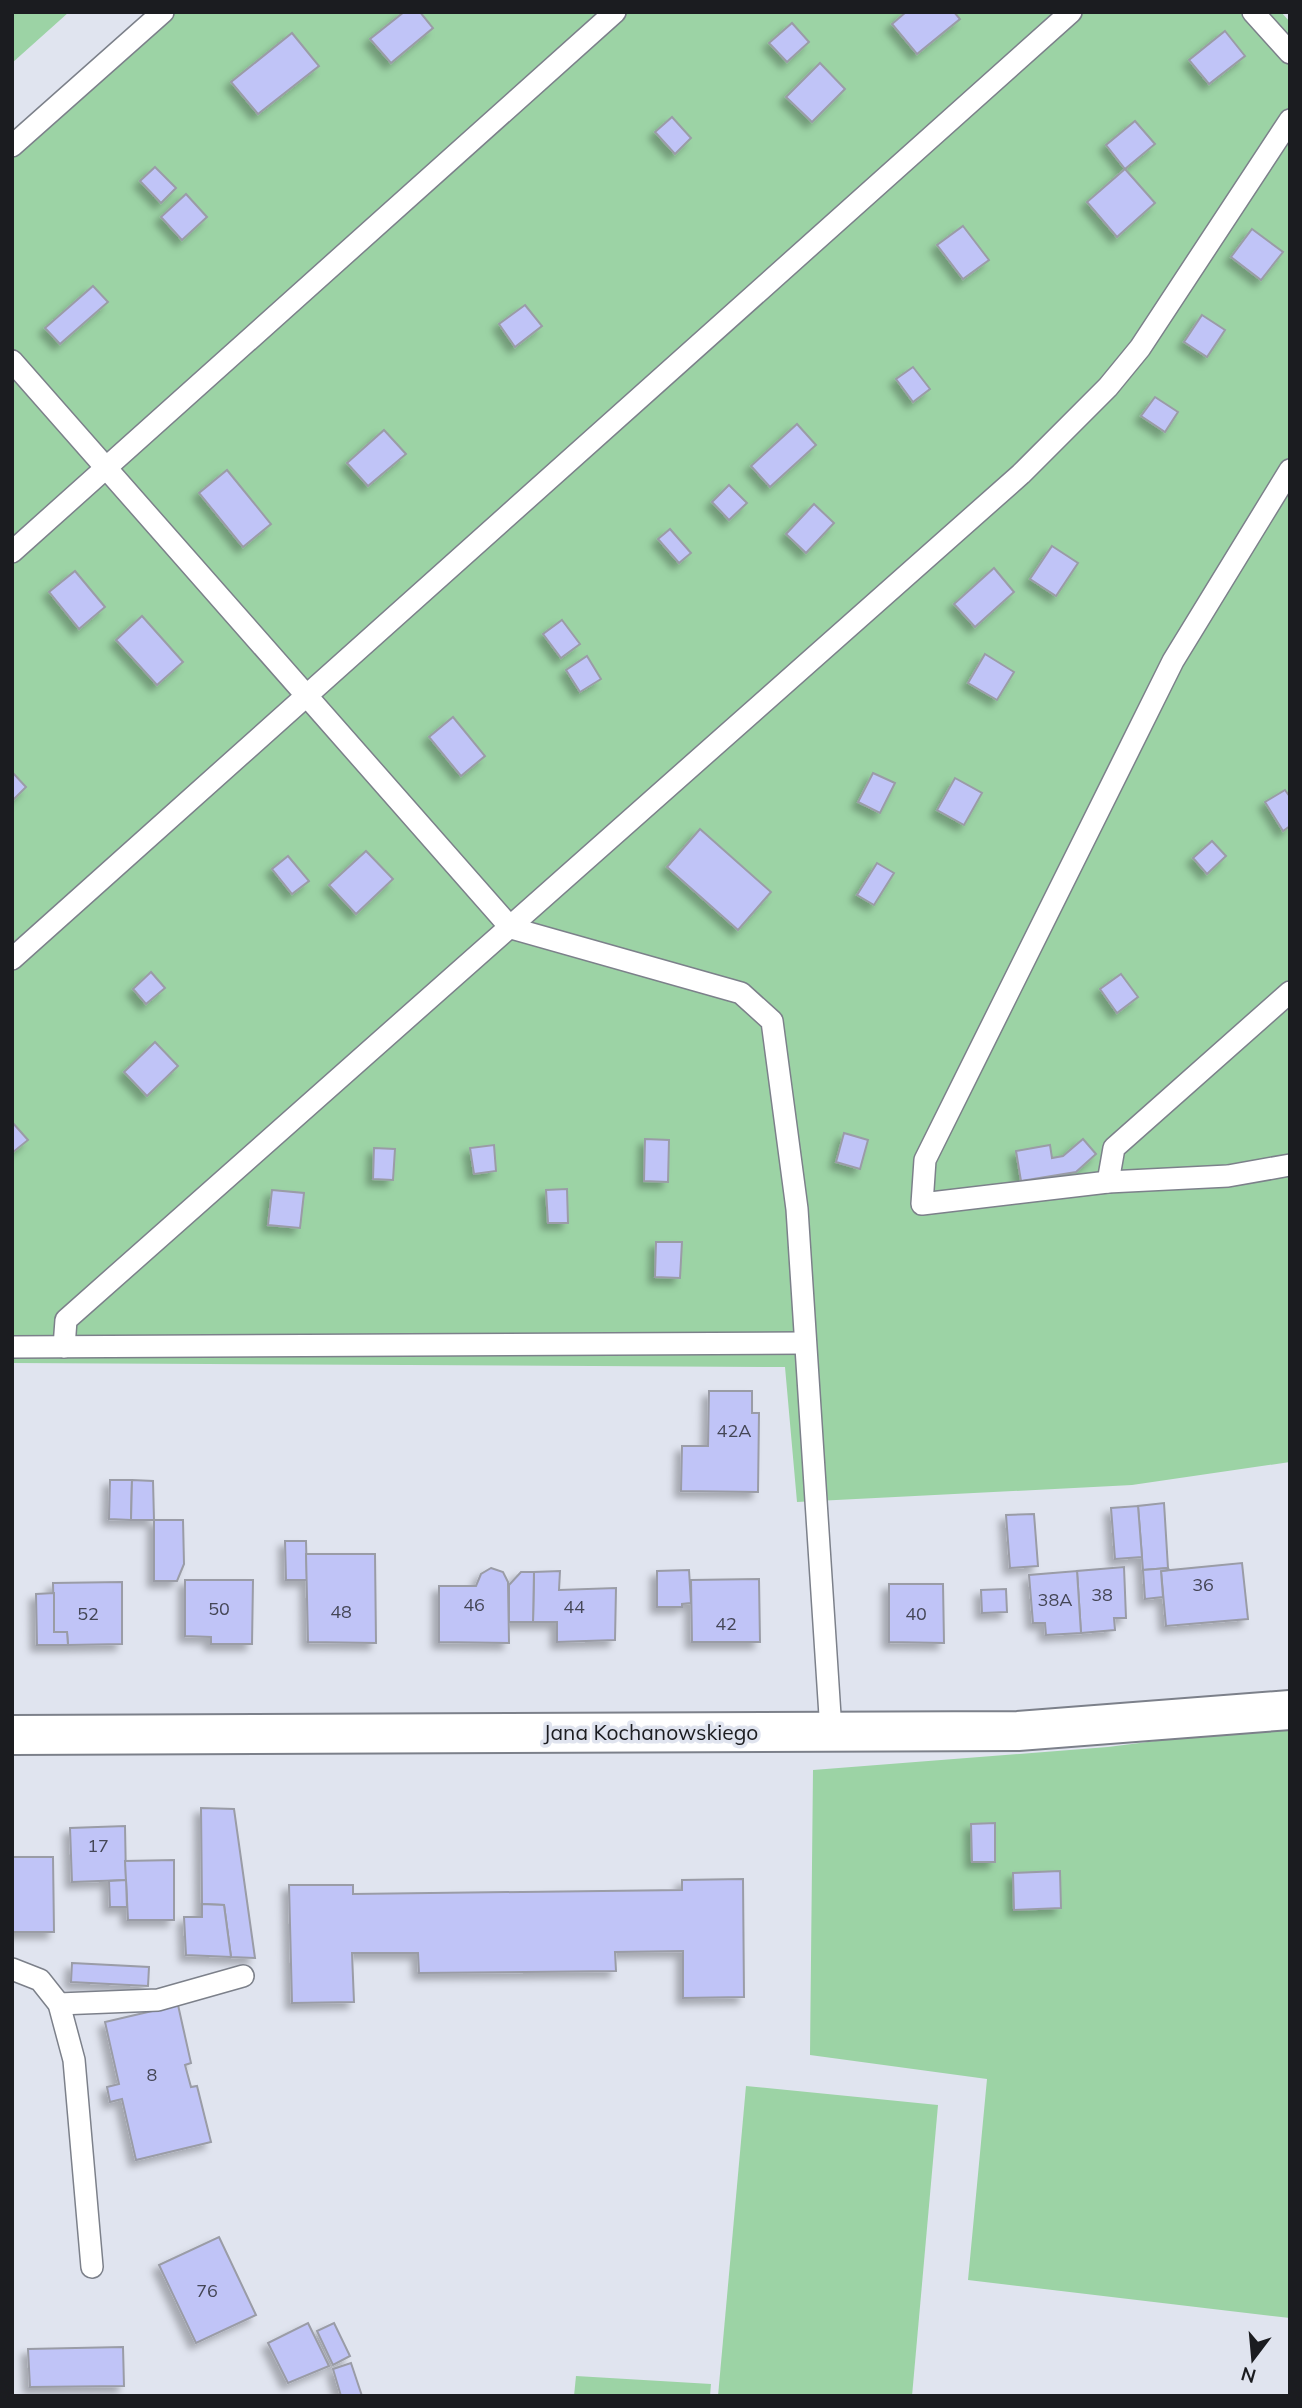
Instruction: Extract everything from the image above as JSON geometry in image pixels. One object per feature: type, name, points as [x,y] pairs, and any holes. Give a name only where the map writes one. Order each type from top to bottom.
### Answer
[{"type":"street","name":"Jana Kochanowskiego","points":[[12,1735],[1017,1731],[1290,1710]]},
{"type":"lane","points":[[12,146],[163,12]]},
{"type":"lane","points":[[12,552],[615,12]]},
{"type":"lane","points":[[12,959],[1071,12]]},
{"type":"lane","points":[[1253,12],[1290,52]]},
{"type":"lane","points":[[64,1347],[66,1320],[1021,474],[1108,387],[1140,348],[1290,121]]},
{"type":"lane","points":[[12,361],[511,928],[741,993],[772,1021],[797,1209],[831,1731]]},
{"type":"lane","points":[[1290,470],[1173,661],[925,1160],[922,1205],[1108,1182],[1228,1176],[1290,1165]]},
{"type":"lane","points":[[1108,1182],[1114,1148],[1290,992]]},
{"type":"lane","points":[[12,1347],[804,1343]]},
{"type":"lane","points":[[12,1969],[40,1980],[59,2004],[74,2060],[92,2266]]},
{"type":"lane","points":[[59,2004],[158,2000],[243,1976]]},
{"type":"green space","points":[[12,12],[69,12],[12,63]]},
{"type":"green space","points":[[156,12],[1281,12],[1290,22],[1290,1462],[1132,1485],[797,1502],[785,1367],[12,1363],[12,140]]},
{"type":"green space","points":[[1290,1724],[1290,2318],[968,2280],[987,2079],[810,2055],[813,1770],[1108,1747]]},
{"type":"green space","points":[[746,2086],[938,2105],[912,2396],[718,2396]]},
{"type":"green space","points":[[576,2376],[711,2384],[710,2396],[574,2396]]},
{"type":"building","points":[[404,12],[420,12],[433,28],[391,63],[370,39]]},
{"type":"building","points":[[906,12],[954,12],[960,19],[917,54],[892,24]]},
{"type":"building","points":[[792,23],[809,42],[787,62],[769,43]]},
{"type":"building","points":[[1225,31],[1245,56],[1209,84],[1189,60]]},
{"type":"building","points":[[292,33],[319,66],[258,114],[231,82]]},
{"type":"building","points":[[820,63],[845,89],[812,122],[786,97]]},
{"type":"building","points":[[672,117],[691,138],[675,154],[655,132]]},
{"type":"building","points":[[1135,121],[1155,144],[1125,169],[1106,145]]},
{"type":"building","points":[[155,167],[176,188],[161,203],[140,181]]},
{"type":"building","points":[[1125,169],[1155,203],[1117,237],[1087,202]]},
{"type":"building","points":[[186,194],[207,217],[182,240],[161,217]]},
{"type":"building","points":[[963,226],[989,260],[963,279],[937,245]]},
{"type":"building","points":[[1252,229],[1283,252],[1261,280],[1231,257]]},
{"type":"building","points":[[93,286],[108,302],[60,344],[45,328]]},
{"type":"building","points":[[525,305],[542,326],[515,347],[499,324]]},
{"type":"building","points":[[1202,315],[1225,330],[1207,357],[1184,342]]},
{"type":"building","points":[[913,367],[930,389],[913,402],[896,379]]},
{"type":"building","points":[[1155,397],[1178,412],[1165,432],[1141,416]]},
{"type":"building","points":[[797,424],[816,445],[770,487],[751,466]]},
{"type":"building","points":[[384,430],[406,454],[368,486],[347,463]]},
{"type":"building","points":[[227,470],[271,524],[243,547],[199,493]]},
{"type":"building","points":[[729,485],[747,503],[729,520],[712,502]]},
{"type":"building","points":[[814,504],[834,523],[806,553],[786,534]]},
{"type":"building","points":[[670,529],[691,553],[679,563],[658,539]]},
{"type":"building","points":[[1052,546],[1078,563],[1056,596],[1030,579]]},
{"type":"building","points":[[994,568],[1014,592],[975,627],[954,604]]},
{"type":"building","points":[[75,571],[105,607],[79,629],[49,592]]},
{"type":"building","points":[[142,616],[183,662],[157,685],[116,640]]},
{"type":"building","points":[[562,620],[580,644],[561,658],[543,634]]},
{"type":"building","points":[[985,654],[1014,672],[997,700],[968,683]]},
{"type":"building","points":[[587,656],[601,679],[580,692],[566,670]]},
{"type":"building","points":[[453,717],[485,756],[461,776],[429,737]]},
{"type":"building","points":[[12,773],[26,787],[12,801]]},
{"type":"building","points":[[873,773],[895,783],[880,813],[858,802]]},
{"type":"building","points":[[955,778],[982,793],[964,825],[937,810]]},
{"type":"building","points":[[1285,790],[1290,797],[1290,826],[1283,831],[1265,802]]},
{"type":"building","points":[[700,829],[771,892],[738,930],[667,867]]},
{"type":"building","points":[[1212,841],[1226,856],[1207,874],[1193,858]]},
{"type":"building","points":[[366,851],[393,879],[356,914],[329,885]]},
{"type":"building","points":[[288,856],[309,881],[292,894],[272,869]]},
{"type":"building","points":[[877,863],[894,873],[874,905],[857,895]]},
{"type":"building","points":[[151,972],[165,988],[146,1004],[133,989]]},
{"type":"building","points":[[1121,974],[1138,997],[1117,1013],[1100,989]]},
{"type":"building","points":[[155,1042],[178,1066],[147,1096],[124,1072]]},
{"type":"building","points":[[12,1122],[28,1140],[12,1153]]},
{"type":"building","points":[[844,1133],[868,1140],[860,1169],[836,1162]]},
{"type":"building","points":[[645,1139],[669,1140],[668,1182],[644,1181]]},
{"type":"building","points":[[1083,1139],[1096,1154],[1076,1172],[1021,1181],[1016,1151],[1050,1145],[1052,1158],[1063,1156]]},
{"type":"building","points":[[494,1145],[496,1171],[474,1174],[470,1148]]},
{"type":"building","points":[[374,1148],[395,1149],[393,1180],[373,1179]]},
{"type":"building","points":[[567,1189],[568,1223],[548,1223],[546,1190]]},
{"type":"building","points":[[272,1190],[304,1193],[300,1228],[268,1225]]},
{"type":"building","points":[[656,1242],[682,1242],[680,1278],[655,1277]]},
{"type":"building","points":[[709,1391],[752,1391],[752,1413],[759,1413],[758,1492],[681,1491],[682,1446],[708,1446]]},
{"type":"building","points":[[110,1480],[132,1480],[131,1520],[109,1519]]},
{"type":"building","points":[[132,1480],[153,1481],[154,1520],[131,1520]]},
{"type":"building","points":[[1164,1503],[1168,1568],[1143,1570],[1138,1506]]},
{"type":"building","points":[[1138,1506],[1142,1557],[1115,1559],[1111,1508]]},
{"type":"building","points":[[1034,1514],[1038,1566],[1010,1568],[1006,1515]]},
{"type":"building","points":[[154,1520],[183,1520],[184,1564],[177,1581],[154,1581]]},
{"type":"building","points":[[285,1541],[306,1541],[307,1580],[286,1580]]},
{"type":"building","points":[[306,1554],[375,1554],[376,1643],[308,1642]]},
{"type":"building","points":[[1242,1563],[1248,1619],[1166,1626],[1161,1571]]},
{"type":"building","points":[[1124,1567],[1126,1618],[1114,1618],[1115,1630],[1081,1633],[1077,1571]]},
{"type":"building","points":[[491,1568],[503,1572],[508,1582],[509,1643],[439,1642],[439,1586],[476,1586],[481,1574]]},
{"type":"building","points":[[689,1570],[691,1603],[682,1604],[682,1607],[657,1607],[657,1571]]},
{"type":"building","points":[[1143,1570],[1169,1570],[1161,1571],[1163,1597],[1145,1599]]},
{"type":"building","points":[[560,1571],[559,1590],[616,1588],[615,1640],[557,1642],[557,1622],[533,1622],[534,1572]]},
{"type":"building","points":[[1077,1571],[1081,1633],[1046,1635],[1045,1623],[1033,1623],[1029,1575]]},
{"type":"building","points":[[521,1572],[534,1572],[533,1622],[509,1622],[509,1585]]},
{"type":"building","points":[[759,1579],[760,1642],[692,1642],[691,1580]]},
{"type":"building","points":[[185,1580],[253,1580],[252,1644],[211,1644],[211,1637],[185,1636]]},
{"type":"building","points":[[122,1582],[122,1644],[68,1645],[67,1632],[54,1632],[53,1583]]},
{"type":"building","points":[[889,1584],[943,1584],[944,1643],[889,1642]]},
{"type":"building","points":[[1006,1589],[1007,1612],[982,1613],[981,1590]]},
{"type":"building","points":[[54,1593],[54,1632],[67,1632],[68,1645],[37,1645],[36,1594]]},
{"type":"building","points":[[201,1808],[234,1809],[255,1958],[231,1957],[224,1905],[202,1904]]},
{"type":"building","points":[[995,1823],[995,1862],[972,1862],[971,1824]]},
{"type":"building","points":[[125,1826],[126,1880],[72,1882],[70,1828]]},
{"type":"building","points":[[12,1857],[53,1857],[54,1932],[12,1932]]},
{"type":"building","points":[[174,1860],[174,1920],[128,1920],[125,1861]]},
{"type":"building","points":[[1060,1871],[1061,1908],[1014,1910],[1013,1873]]},
{"type":"building","points":[[743,1879],[744,1997],[683,1998],[683,1951],[615,1952],[616,1971],[419,1973],[418,1953],[352,1953],[354,2002],[292,2003],[289,1885],[353,1885],[353,1894],[682,1890],[682,1880]]},
{"type":"building","points":[[126,1880],[127,1907],[110,1907],[109,1881]]},
{"type":"building","points":[[202,1904],[224,1905],[231,1957],[186,1955],[184,1917],[202,1917]]},
{"type":"building","points":[[72,1963],[149,1967],[148,1986],[71,1982]]},
{"type":"building","points":[[178,2005],[191,2063],[185,2065],[191,2087],[197,2086],[211,2142],[136,2160],[122,2099],[110,2102],[107,2087],[119,2084],[105,2022]]},
{"type":"building","points":[[219,2237],[256,2315],[196,2343],[159,2265]]},
{"type":"building","points":[[308,2323],[329,2366],[288,2383],[268,2343]]},
{"type":"building","points":[[334,2323],[350,2356],[333,2365],[317,2331]]},
{"type":"building","points":[[123,2347],[124,2386],[30,2387],[28,2349]]},
{"type":"building","points":[[351,2363],[362,2396],[341,2396],[333,2369]]}]
